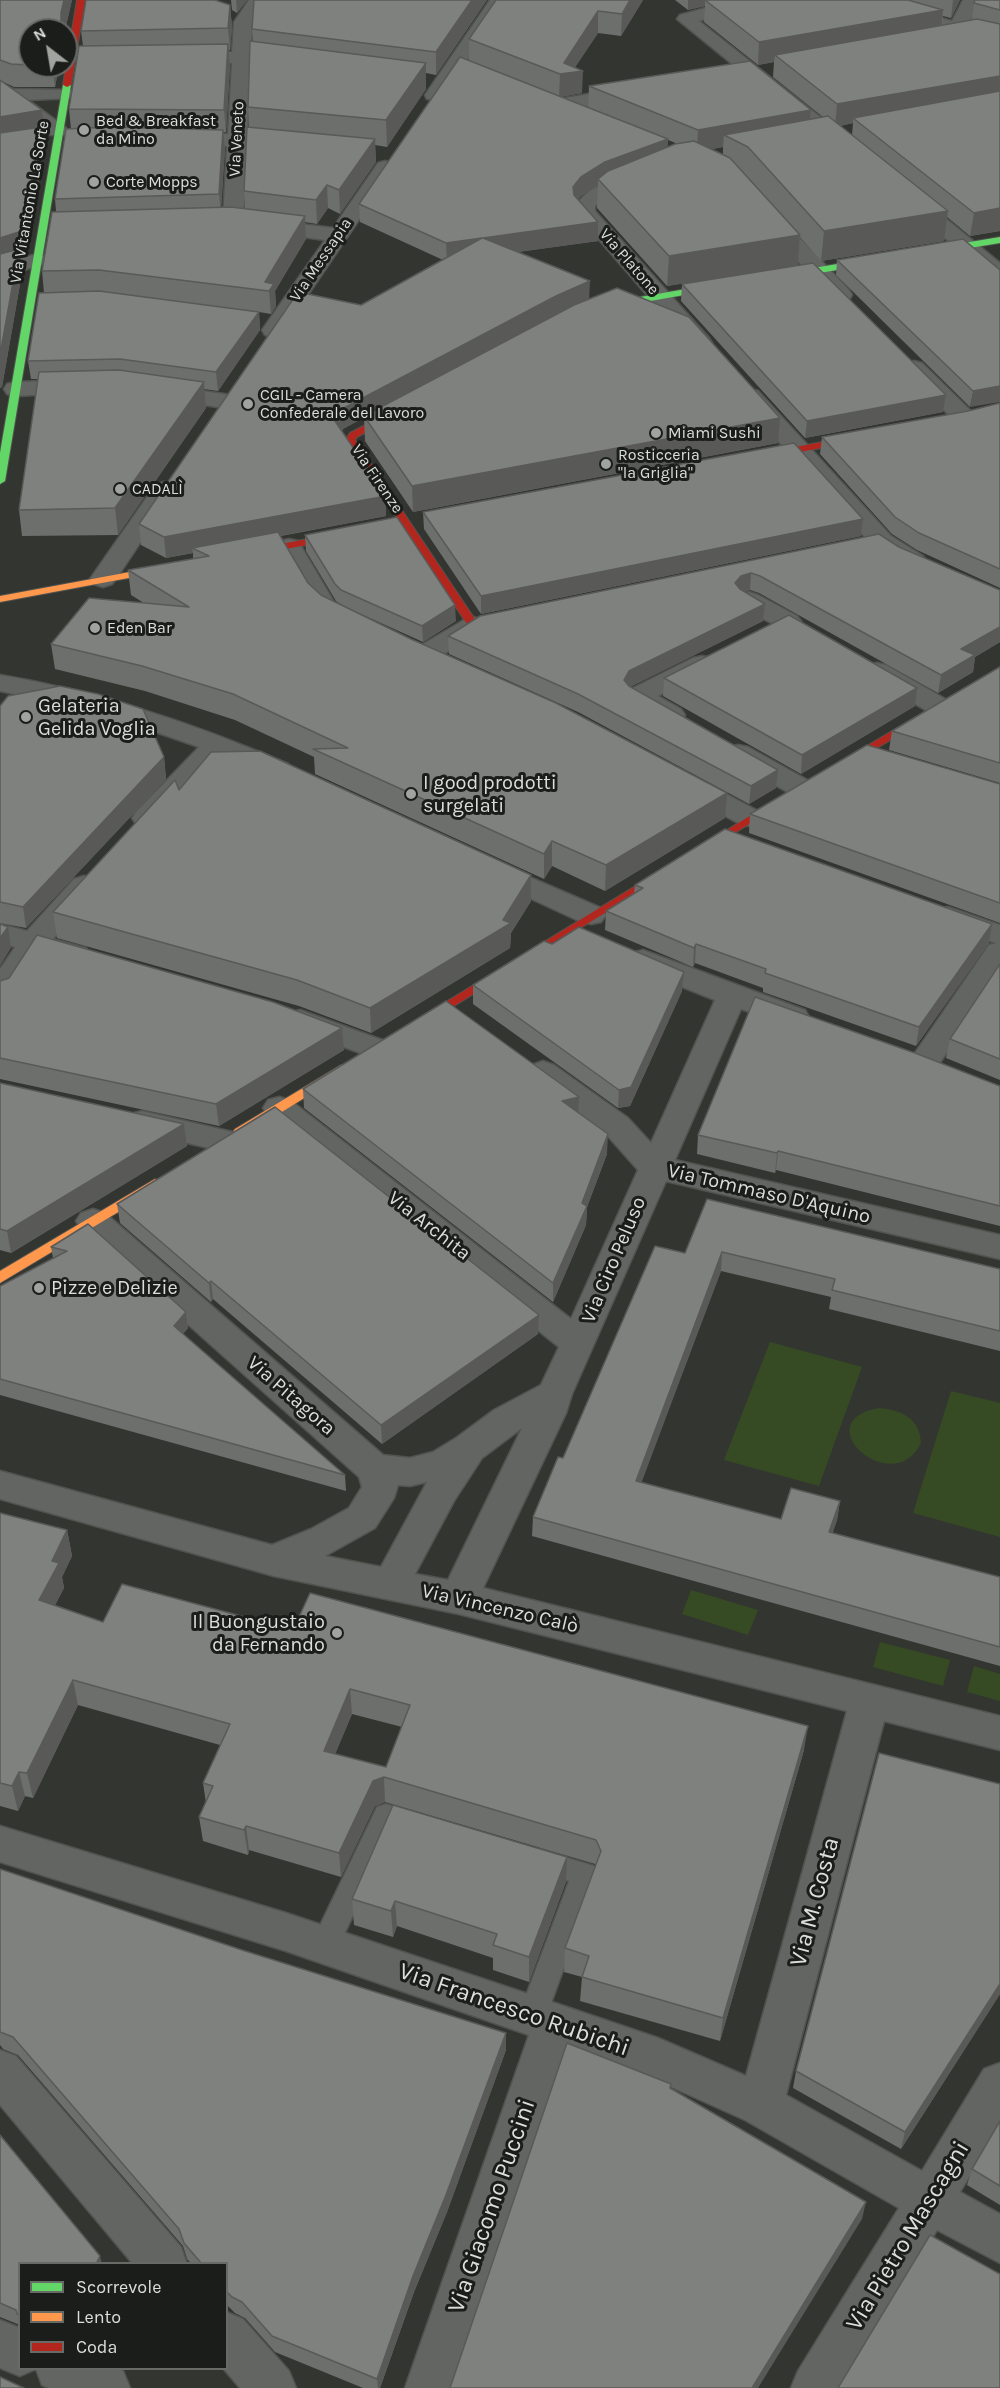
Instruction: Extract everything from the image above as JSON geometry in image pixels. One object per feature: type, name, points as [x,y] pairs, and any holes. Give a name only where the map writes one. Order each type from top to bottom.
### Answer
[{"type":"street","name":"Via Vitantonio La Sorte","points":[[78,18],[81,0]]},
{"type":"street","name":"Via Veneto","points":[[233,221],[241,57],[234,20],[258,0]]},
{"type":"street","points":[[424,110],[442,82],[461,67],[499,0]]},
{"type":"street","points":[[754,0],[686,19],[859,157]]},
{"type":"street","points":[[856,0],[1000,40]]},
{"type":"street","points":[[966,31],[972,0]]},
{"type":"street","points":[[940,40],[966,31]]},
{"type":"street","points":[[162,59],[241,57],[312,66]]},
{"type":"street","points":[[78,61],[94,60]]},
{"type":"street","points":[[731,77],[778,69]]},
{"type":"street","name":"Via Vitantonio La Sorte","points":[[1,470],[10,392],[37,261],[51,226],[51,137],[66,94],[68,78]]},
{"type":"street","points":[[419,80],[442,82]]},
{"type":"street","points":[[558,105],[650,90]]},
{"type":"street","points":[[4,92],[66,94]]},
{"type":"street","points":[[4,92],[51,137],[79,139]]},
{"type":"street","points":[[538,98],[590,118]]},
{"type":"street","points":[[810,139],[855,131]]},
{"type":"street","points":[[158,140],[237,140],[304,146]]},
{"type":"street","name":"Via Messapia","points":[[264,342],[393,155],[371,153]]},
{"type":"street","name":"Via Platone","points":[[656,169],[594,197],[584,207],[585,212],[713,356]]},
{"type":"street","points":[[895,187],[1000,274]]},
{"type":"street","points":[[753,199],[816,270],[857,311]]},
{"type":"street","points":[[210,222],[233,221],[338,235]]},
{"type":"street","points":[[760,279],[1000,240]]},
{"type":"street","points":[[0,271],[37,261]]},
{"type":"street","points":[[586,313],[607,304],[737,283]]},
{"type":"street","points":[[30,303],[53,303]]},
{"type":"street","points":[[254,320],[278,323]]},
{"type":"street","points":[[898,352],[967,418]]},
{"type":"street","points":[[736,381],[799,450],[876,542],[939,573]]},
{"type":"street","points":[[134,388],[218,411],[237,382]]},
{"type":"street","points":[[10,392],[99,387]]},
{"type":"street","name":"Via Firenze","points":[[417,402],[353,435],[350,440],[473,625]]},
{"type":"street","points":[[740,461],[876,435]]},
{"type":"street","points":[[103,579],[179,467]]},
{"type":"street","points":[[232,556],[360,532]]},
{"type":"street","points":[[290,546],[324,606],[332,613],[364,629]]},
{"type":"street","points":[[0,599],[187,564]]},
{"type":"street","points":[[749,600],[798,626],[756,637]]},
{"type":"street","points":[[453,670],[412,652],[473,625],[531,613]]},
{"type":"street","points":[[689,725],[638,696],[724,653]]},
{"type":"street","points":[[858,660],[938,706]]},
{"type":"street","points":[[402,1032],[449,1004],[594,934],[722,835],[1000,670]]},
{"type":"street","points":[[0,683],[40,689],[174,726],[218,743],[298,780]]},
{"type":"street","points":[[720,742],[810,783]]},
{"type":"street","points":[[127,838],[218,743]]},
{"type":"street","points":[[863,752],[898,763]]},
{"type":"street","points":[[667,774],[750,818]]},
{"type":"street","points":[[722,835],[755,847]]},
{"type":"street","points":[[469,859],[594,934],[690,980],[822,1027]]},
{"type":"street","points":[[0,992],[33,943],[104,863]]},
{"type":"street","points":[[922,907],[1000,935]]},
{"type":"street","points":[[0,933],[99,962]]},
{"type":"street","points":[[923,1064],[1000,952]]},
{"type":"street","name":"Via Ciro Peluso","points":[[459,1598],[548,1413],[554,1394],[732,994]]},
{"type":"street","points":[[449,1004],[477,1024]]},
{"type":"street","points":[[276,1012],[379,1046]]},
{"type":"street","points":[[113,1116],[217,1147],[379,1046]]},
{"type":"street","name":"Via Tommaso D'Aquino","points":[[524,1058],[617,1126],[654,1167],[1000,1247]]},
{"type":"street","name":"Via Archita","points":[[279,1108],[578,1343]]},
{"type":"street","points":[[0,1278],[169,1175]]},
{"type":"street","name":"Via Pitagora","points":[[93,1221],[374,1469]]},
{"type":"street","points":[[274,1561],[324,1540],[362,1518],[381,1488],[374,1469],[410,1472],[443,1464],[507,1420],[554,1394]]},
{"type":"street","points":[[390,1585],[441,1491],[469,1448]]},
{"type":"street","name":"Via Vincenzo Calò","points":[[0,1485],[274,1561],[459,1598],[1000,1733]]},
{"type":"street","name":"Via M. Costa","points":[[761,2105],[870,1700]]},
{"type":"street","name":"Via Francesco Rubichi","points":[[0,1844],[325,1945],[658,2059],[761,2105],[1000,2240]]},
{"type":"street","name":"Via Giacomo Puccini","points":[[429,2388],[544,2020]]},
{"type":"street","points":[[0,2071],[162,2262]]},
{"type":"street","name":"Via Pietro Mascagni","points":[[815,2388],[1000,2084]]},
{"type":"street","points":[[228,2338],[272,2388]]},
{"type":"street","points":[[0,2344],[18,2351]]},
{"type":"lane","points":[[325,1945],[386,1815],[441,1832]]},
{"type":"lane","points":[[519,1855],[585,1874],[544,2020]]},
{"type":"green space","points":[[770,1342],[862,1367],[819,1486],[724,1460]]},
{"type":"green space","points":[[951,1391],[1000,1403],[1000,1537],[913,1513]]},
{"type":"green space","points":[[879,1408],[902,1413],[917,1427],[921,1443],[908,1459],[892,1464],[876,1461],[861,1452],[852,1440],[850,1427],[858,1416]]},
{"type":"green space","points":[[691,1590],[758,1610],[748,1635],[682,1614]]},
{"type":"green space","points":[[880,1642],[950,1660],[943,1686],[873,1667]]},
{"type":"green space","points":[[974,1666],[1000,1674],[1000,1701],[967,1692]]},
{"type":"building","points":[[0,0],[64,0],[61,18],[18,18],[18,64],[0,60]]},
{"type":"building","points":[[86,0],[215,0],[230,5],[228,28],[81,31]]},
{"type":"building","points":[[254,0],[472,0],[436,52],[252,29]]},
{"type":"building","points":[[496,0],[630,0],[622,14],[598,11],[564,63],[583,71],[560,74],[469,39]]},
{"type":"building","points":[[705,0],[908,0],[943,10],[759,42]]},
{"type":"building","points":[[975,0],[1000,0],[1000,10],[974,3]]},
{"type":"building","points":[[977,19],[1000,24],[1000,76],[837,104],[775,55]]},
{"type":"building","points":[[250,41],[426,63],[386,120],[248,107]]},
{"type":"building","points":[[228,44],[224,110],[69,109],[74,78],[78,78],[79,46]]},
{"type":"building","points":[[460,57],[668,139],[605,162],[581,177],[573,187],[574,195],[598,222],[483,238],[590,281],[556,296],[342,409],[335,421],[386,496],[164,537],[139,524],[298,292],[361,305],[482,238],[446,243],[359,204]]},
{"type":"building","points":[[750,61],[811,110],[698,130],[589,86]]},
{"type":"building","points":[[0,80],[42,110],[0,117]]},
{"type":"building","points":[[1000,91],[1000,208],[974,213],[853,118]]},
{"type":"building","points":[[828,116],[948,211],[824,231],[748,147],[724,135]]},
{"type":"building","points":[[41,127],[22,231],[0,238],[0,133]]},
{"type":"building","points":[[111,127],[223,130],[219,194],[55,199],[66,129]]},
{"type":"building","points":[[247,127],[375,139],[339,190],[327,185],[316,200],[244,191]]},
{"type":"building","points":[[694,141],[730,158],[800,235],[669,256],[598,179],[608,171],[675,144]]},
{"type":"building","points":[[231,207],[305,216],[265,282],[274,284],[269,291],[99,270],[42,271],[52,212]]},
{"type":"building","points":[[963,239],[1000,270],[1000,386],[973,391],[837,260]]},
{"type":"building","points":[[19,249],[0,355],[0,254]]},
{"type":"building","points":[[813,263],[946,395],[807,421],[682,284]]},
{"type":"building","points":[[617,288],[689,317],[780,418],[412,486],[364,416],[574,305]]},
{"type":"building","points":[[99,291],[259,312],[216,372],[120,359],[28,361],[39,293]]},
{"type":"building","points":[[119,370],[204,382],[115,508],[19,510],[39,372]]},
{"type":"building","points":[[1000,403],[1000,569],[919,533],[895,517],[822,437],[968,411]]},
{"type":"building","points":[[794,443],[863,519],[481,596],[423,512]]},
{"type":"building","points":[[397,517],[455,605],[422,626],[341,590],[305,535]]},
{"type":"building","points":[[278,532],[308,583],[321,595],[411,639],[556,703],[727,793],[606,865],[552,841],[544,854],[313,749],[348,748],[233,694],[142,666],[51,644],[89,598],[189,607],[128,570],[209,556],[192,548]]},
{"type":"building","points":[[879,534],[899,547],[1000,590],[1000,627],[961,649],[975,655],[941,675],[751,573],[741,576],[735,583],[740,589],[765,604],[629,671],[624,680],[629,686],[778,770],[751,786],[578,694],[448,636],[480,616]]},
{"type":"building","points":[[789,615],[917,688],[802,755],[664,678]]},
{"type":"building","points":[[1000,667],[1000,763],[892,731]]},
{"type":"building","points":[[60,686],[98,694],[143,709],[164,757],[23,907],[0,902],[0,706],[8,696]]},
{"type":"building","points":[[867,745],[1000,784],[1000,903],[750,814]]},
{"type":"building","points":[[260,751],[531,875],[503,920],[511,923],[370,1008],[297,980],[53,912],[175,780],[179,790],[211,752]]},
{"type":"building","points":[[725,829],[992,924],[919,1027],[765,973],[766,969],[696,944],[694,948],[606,911],[643,888],[635,885]]},
{"type":"building","points":[[0,924],[8,927],[0,938]]},
{"type":"building","points":[[579,927],[684,972],[631,1087],[619,1090],[473,985],[544,941],[552,944]]},
{"type":"building","points":[[37,935],[273,1002],[342,1028],[216,1104],[0,1058],[0,981],[9,978]]},
{"type":"building","points":[[1000,964],[1000,1059],[950,1039]]},
{"type":"building","points":[[755,997],[915,1053],[1000,1086],[1000,1206],[778,1151],[777,1153],[698,1135]]},
{"type":"building","points":[[446,1001],[579,1097],[562,1101],[608,1134],[582,1203],[587,1206],[553,1283],[303,1089]]},
{"type":"building","points":[[0,1083],[184,1124],[7,1231],[0,1229]]},
{"type":"building","points":[[275,1107],[539,1315],[381,1425],[117,1204]]},
{"type":"building","points":[[707,1199],[1000,1269],[1000,1331],[832,1290],[835,1279],[722,1252],[636,1481],[781,1519],[791,1488],[840,1501],[829,1532],[1000,1577],[1000,1647],[533,1517],[558,1457],[563,1458],[655,1246],[685,1253]]},
{"type":"building","points":[[88,1224],[186,1312],[174,1326],[345,1475],[0,1379],[0,1286],[67,1251],[51,1247]]},
{"type":"building","points":[[0,1513],[67,1530],[52,1561],[59,1563],[39,1600],[103,1622],[122,1584],[293,1630],[310,1593],[808,1726],[723,2018],[582,1977],[589,1956],[565,1948],[601,1851],[596,1840],[384,1777],[373,1781],[339,1853],[246,1826],[244,1830],[199,1817],[213,1786],[203,1783],[230,1724],[73,1680],[27,1773],[19,1772],[12,1786],[0,1783]],"holes":[[[350,1689],[410,1705],[386,1767],[324,1751]]]},
{"type":"building","points":[[879,1753],[1000,1784],[1000,1984],[905,2132],[796,2071]]},
{"type":"building","points":[[393,1805],[567,1857],[529,1957],[493,1945],[497,1934],[395,1901],[391,1911],[352,1899]]},
{"type":"building","points":[[0,1869],[242,1950],[506,2033],[446,2195],[413,2276],[377,2379],[272,2336],[242,2302],[228,2293],[228,2262],[200,2262],[184,2243],[179,2229],[13,2037],[0,2032]]},
{"type":"building","points":[[567,2043],[671,2084],[670,2088],[866,2202],[752,2388],[450,2388]]},
{"type":"building","points":[[1000,2121],[1000,2186],[972,2169]]},
{"type":"building","points":[[0,2135],[100,2256],[97,2262],[18,2262],[18,2314],[16,2310],[0,2303]]},
{"type":"building","points":[[930,2235],[1000,2274],[1000,2388],[838,2388]]},
{"type":"building","points":[[0,2377],[24,2388],[0,2388]]},
{"type":"traffic: fast","points":[[0,481],[67,85]]},
{"type":"traffic: fast","points":[[777,277],[1000,240]]},
{"type":"traffic: fast","points":[[600,307],[726,285]]},
{"type":"traffic: slow","points":[[0,599],[173,567]]},
{"type":"traffic: slow","points":[[240,1132],[341,1069]]},
{"type":"traffic: slow","points":[[0,1278],[155,1184]]},
{"type":"traffic: jam","points":[[67,85],[81,0]]},
{"type":"traffic: jam","points":[[405,408],[353,435],[350,440],[473,625],[512,616]]},
{"type":"traffic: jam","points":[[757,457],[866,437]]},
{"type":"traffic: jam","points":[[244,554],[350,534]]},
{"type":"traffic: jam","points":[[834,769],[1000,670]]},
{"type":"traffic: jam","points":[[411,1027],[789,795]]},
{"type":"place","name":"Bed & Breakfast da Mino","points":[[84,130]]},
{"type":"place","name":"Corte Mopps","points":[[94,182]]},
{"type":"place","name":"CGIL - Camera Confederale del Lavoro","points":[[248,404]]},
{"type":"place","name":"Miami Sushi","points":[[656,433]]},
{"type":"place","name":"Rosticceria \"la Griglia\"","points":[[606,464]]},
{"type":"place","name":"CADALÌ","points":[[120,489]]},
{"type":"place","name":"Eden Bar","points":[[95,628]]},
{"type":"place","name":"Gelateria Gelida Voglia","points":[[26,717]]},
{"type":"place","name":"I good prodotti surgelati","points":[[411,794]]},
{"type":"place","name":"Pizze e Delizie","points":[[39,1288]]},
{"type":"place","name":"Il Buongustaio da Fernando","points":[[337,1633]]}]
